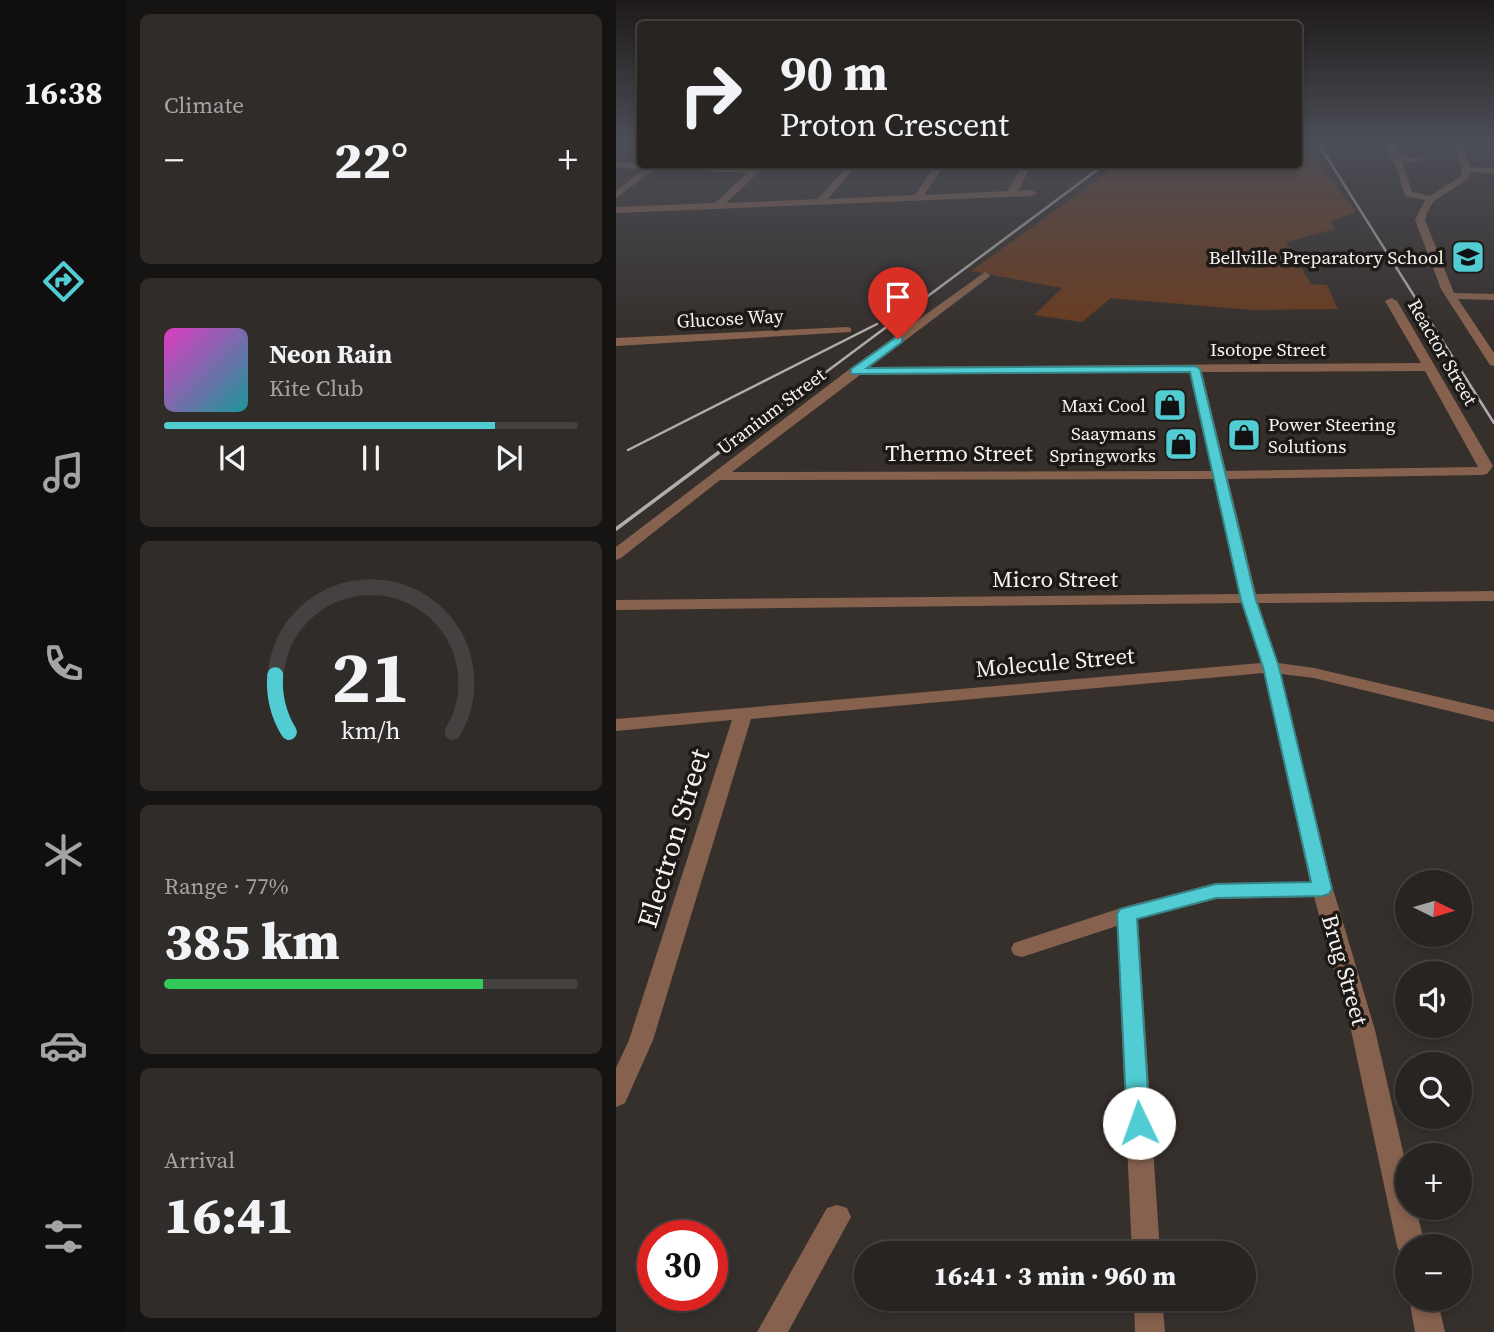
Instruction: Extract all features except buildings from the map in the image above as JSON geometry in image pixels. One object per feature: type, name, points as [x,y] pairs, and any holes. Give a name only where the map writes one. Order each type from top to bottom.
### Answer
[{"type":"street","points":[[616,210],[734,205]]},
{"type":"street","points":[[1427,205],[1422,211],[1421,225],[1450,296],[1494,362]]},
{"type":"street","name":"Uranium Street","points":[[616,555],[717,475],[985,275]]},
{"type":"street","points":[[1450,296],[1494,297]]},
{"type":"street","name":"Reactor Street","points":[[1391,301],[1483,459]]},
{"type":"street","name":"Glucose Way","points":[[616,342],[847,330]]},
{"type":"street","name":"Isotope Street","points":[[855,371],[1430,367]]},
{"type":"street","name":"Brug Street","points":[[1195,369],[1249,600],[1271,667],[1322,889],[1363,1030],[1408,1234]]},
{"type":"street","name":"Thermo Street","points":[[717,475],[1465,473],[1482,471],[1486,466],[1483,459]]},
{"type":"street","name":"Micro Street","points":[[616,605],[1494,596]]},
{"type":"street","name":"Molecule Street","points":[[616,725],[1271,667],[1314,673],[1494,716]]},
{"type":"street","name":"Electron Street","points":[[616,1096],[641,1040],[743,715]]},
{"type":"street","points":[[1022,950],[1127,914],[1216,891],[1322,889]]},
{"type":"street","points":[[1127,914],[1145,1241]]},
{"type":"street","points":[[772,1332],[837,1217]]},
{"type":"street","points":[[1149,1311],[1150,1332]]},
{"type":"street","points":[[1426,1311],[1430,1332]]},
{"type":"shaded area","points":[[1062,205],[1351,205],[1356,212],[1330,221],[1335,229],[1286,242],[1311,284],[1327,285],[1338,309],[1252,310],[1111,298],[1082,322],[1034,315],[1062,288],[971,271]]},
{"type":"railway","points":[[720,451],[1050,205]]},
{"type":"railway","points":[[1357,205],[1494,423]]},
{"type":"railway","points":[[628,450],[877,324]]},
{"type":"railway","points":[[616,529],[722,450]]},
{"type":"place","name":"Bellville Preparatory School","points":[[1468,257]]},
{"type":"place","name":"Maxi Cool","points":[[1170,405]]},
{"type":"place","name":"Power Steering Solutions","points":[[1244,435]]},
{"type":"place","name":"Saaymans Springworks","points":[[1181,444]]},
{"type":"route","points":[[898,339],[855,371],[1195,369],[1249,600],[1271,667],[1322,889],[1216,891],[1127,914],[1139,1123]]}]
